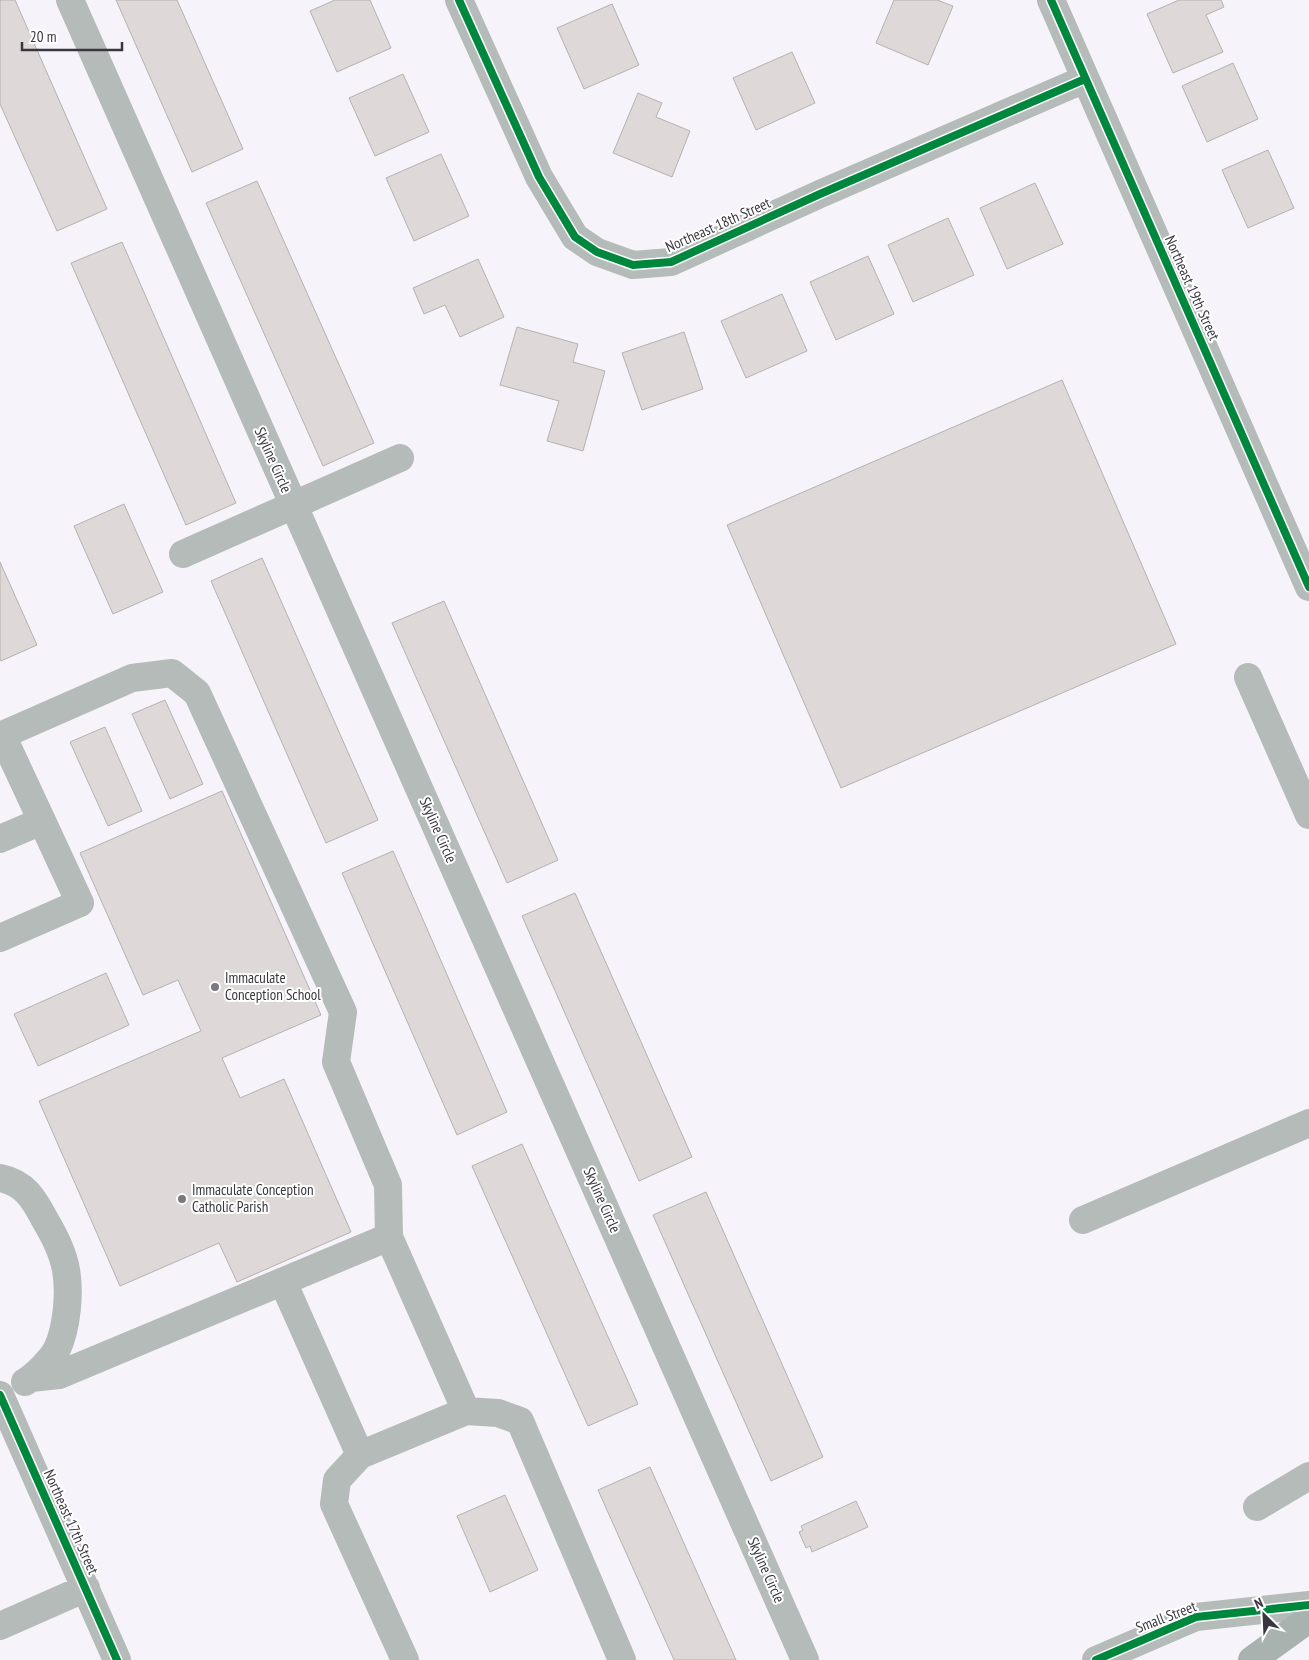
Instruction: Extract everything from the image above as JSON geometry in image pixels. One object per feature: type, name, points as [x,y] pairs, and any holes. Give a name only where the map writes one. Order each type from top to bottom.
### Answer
[{"type":"main road","points":[[1252,1660],[1309,1619]]},
{"type":"street","name":"Skyline Circle","points":[[70,0],[806,1660]]},
{"type":"street","name":"Northeast 18th Street","points":[[459,0],[539,177],[574,236],[597,252],[633,265],[672,262],[820,194],[1085,80]]},
{"type":"street","name":"Northeast 19th Street","points":[[1051,0],[1309,586]]},
{"type":"street","points":[[183,554],[400,458]]},
{"type":"street","points":[[0,938],[80,903],[1,735],[132,678],[172,673],[197,693],[343,1012],[336,1062],[388,1185],[389,1237],[466,1411]]},
{"type":"street","points":[[1248,677],[1309,815]]},
{"type":"street","points":[[0,839],[42,821]]},
{"type":"street","points":[[1083,1220],[1309,1123]]},
{"type":"street","points":[[0,1178],[13,1181],[33,1198],[54,1236],[66,1269],[68,1300],[57,1350],[31,1378],[0,1395]]},
{"type":"street","points":[[31,1378],[60,1375],[389,1237]]},
{"type":"street","points":[[283,1282],[360,1455]]},
{"type":"street","name":"Northeast 17th Street","points":[[0,1395],[117,1660]]},
{"type":"street","points":[[405,1660],[334,1504],[337,1480],[360,1455],[466,1411],[498,1413],[520,1421],[622,1660]]},
{"type":"street","points":[[1257,1506],[1309,1476]]},
{"type":"street","points":[[0,1626],[86,1588]]},
{"type":"street","name":"Small Street","points":[[1096,1660],[1196,1617],[1309,1605]]},
{"type":"building","points":[[0,0],[15,0],[107,209],[57,231],[0,104]]},
{"type":"building","points":[[116,0],[177,0],[243,149],[192,172]]},
{"type":"building","points":[[335,0],[370,0],[391,48],[337,72],[310,11]]},
{"type":"building","points":[[894,0],[937,0],[953,6],[928,65],[876,43]]},
{"type":"building","points":[[1179,0],[1221,0],[1224,7],[1206,15],[1223,52],[1173,73],[1147,14]]},
{"type":"building","points":[[612,4],[639,65],[584,89],[557,28]]},
{"type":"building","points":[[792,52],[815,103],[756,130],[733,78]]},
{"type":"building","points":[[1233,63],[1258,119],[1207,142],[1182,86]]},
{"type":"building","points":[[403,74],[429,132],[375,156],[349,98]]},
{"type":"building","points":[[638,93],[662,103],[656,117],[690,131],[672,177],[613,153]]},
{"type":"building","points":[[1268,150],[1294,208],[1248,228],[1222,170]]},
{"type":"building","points":[[441,154],[469,216],[414,241],[386,178]]},
{"type":"building","points":[[257,181],[374,443],[323,466],[206,203]]},
{"type":"building","points":[[1035,183],[1063,244],[1007,269],[980,208]]},
{"type":"building","points":[[948,218],[974,275],[913,302],[888,245]]},
{"type":"building","points":[[122,242],[236,503],[186,525],[71,263]]},
{"type":"building","points":[[868,256],[894,314],[836,340],[810,282]]},
{"type":"building","points":[[478,259],[504,317],[460,337],[445,305],[424,314],[413,288]]},
{"type":"building","points":[[782,294],[807,351],[746,378],[721,321]]},
{"type":"building","points":[[517,327],[578,344],[573,362],[605,371],[583,451],[547,441],[559,401],[500,385]]},
{"type":"building","points":[[684,332],[703,389],[642,410],[622,353]]},
{"type":"building","points":[[1062,380],[1176,644],[841,788],[727,525]]},
{"type":"building","points":[[124,504],[163,592],[113,614],[74,526]]},
{"type":"building","points":[[262,558],[378,820],[326,843],[211,581]]},
{"type":"building","points":[[0,562],[37,645],[1,661],[0,658]]},
{"type":"building","points":[[444,601],[558,860],[507,883],[392,623]]},
{"type":"building","points":[[165,700],[203,784],[170,799],[132,714]]},
{"type":"building","points":[[105,727],[142,811],[108,826],[70,742]]},
{"type":"building","points":[[222,791],[321,1015],[222,1058],[240,1098],[284,1079],[351,1232],[237,1282],[219,1243],[120,1286],[39,1101],[201,1031],[178,980],[143,995],[80,853]]},
{"type":"building","points":[[393,851],[507,1112],[457,1135],[342,873]]},
{"type":"building","points":[[575,893],[692,1157],[639,1181],[522,916]]},
{"type":"building","points":[[106,973],[129,1025],[38,1066],[14,1014]]},
{"type":"building","points":[[522,1144],[638,1404],[588,1426],[472,1166]]},
{"type":"building","points":[[706,1192],[823,1457],[771,1481],[653,1215]]},
{"type":"building","points":[[650,1467],[736,1660],[674,1660],[598,1490]]},
{"type":"building","points":[[505,1495],[538,1570],[490,1592],[457,1516]]},
{"type":"building","points":[[856,1501],[868,1527],[812,1552],[810,1546],[806,1548],[799,1532],[803,1530],[801,1526]]},
{"type":"cycle path","points":[[459,0],[539,177],[575,237],[597,252],[633,265],[671,262],[820,194],[1085,79]]},
{"type":"cycle path","points":[[1051,0],[1309,587]]},
{"type":"cycle path","points":[[0,1395],[117,1660]]},
{"type":"cycle path","points":[[1096,1660],[1196,1617],[1309,1605]]},
{"type":"place","name":"Immaculate Conception School","points":[[215,987]]},
{"type":"place","name":"Immaculate Conception Catholic Parish","points":[[182,1199]]}]
